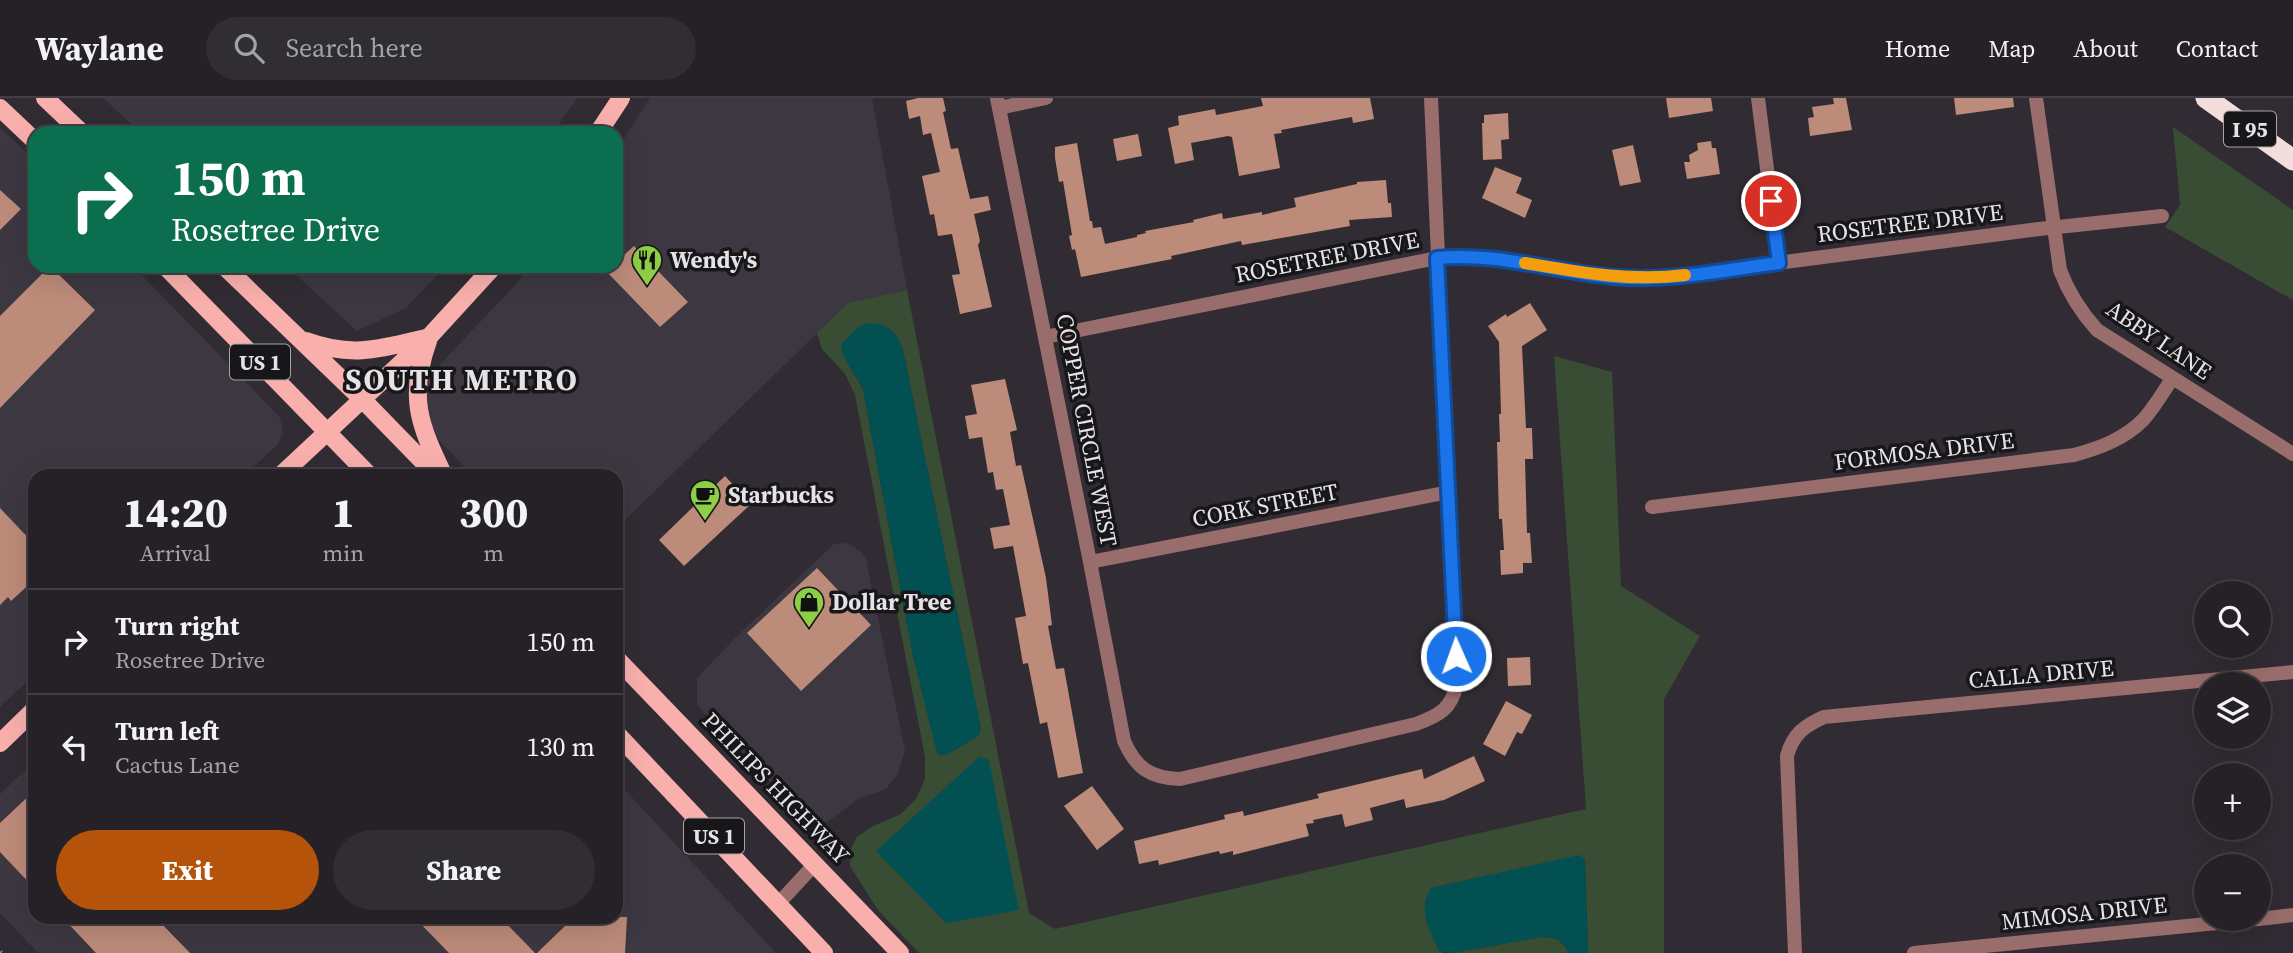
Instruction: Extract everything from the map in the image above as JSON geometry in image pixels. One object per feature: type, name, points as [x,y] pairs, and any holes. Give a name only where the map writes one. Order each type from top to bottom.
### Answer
[{"type":"highway","name":"I 95","points":[[2206,98],[2293,160]]},
{"type":"main road","points":[[45,98],[75,126]]},
{"type":"main road","points":[[603,126],[621,98]]},
{"type":"main road","points":[[0,108],[28,134]]},
{"type":"main road","name":"US 1","points":[[173,273],[363,469]]},
{"type":"main road","name":"US 1","points":[[231,273],[430,469]]},
{"type":"main road","points":[[288,469],[429,337],[488,273]]},
{"type":"main road","points":[[299,338],[326,348],[350,352],[378,349],[429,337]]},
{"type":"main road","points":[[429,337],[420,366],[417,401],[427,438],[441,469]]},
{"type":"main road","name":"PHILIPS HIGHWAY","points":[[623,665],[900,953]]},
{"type":"main road","points":[[0,743],[28,716]]},
{"type":"main road","name":"US 1","points":[[623,740],[824,953]]},
{"type":"street","points":[[998,103],[1046,98]]},
{"type":"street","points":[[1431,98],[1449,492]]},
{"type":"street","points":[[1758,98],[1779,263]]},
{"type":"street","name":"ABBY LANE","points":[[2036,98],[2060,271],[2080,312],[2097,330],[2293,454]]},
{"type":"street","name":"COPPER CIRCLE WEST","points":[[998,103],[1124,741],[1140,766],[1150,774],[1180,779],[1416,724],[1444,710],[1453,699],[1457,684],[1449,492]]},
{"type":"street","name":"ROSETREE DRIVE","points":[[1045,337],[1437,258],[1480,256],[1631,278],[1662,278],[2162,216]]},
{"type":"street","name":"FORMOSA DRIVE","points":[[1652,507],[2074,455],[2100,448],[2120,437],[2143,419],[2172,379]]},
{"type":"street","name":"CORK STREET","points":[[1090,562],[1449,492]]},
{"type":"street","name":"CALLA DRIVE","points":[[1795,953],[1787,756],[1791,742],[1798,732],[1810,723],[1824,717],[2293,672]]},
{"type":"street","points":[[778,904],[815,864]]},
{"type":"street","name":"MIMOSA DRIVE","points":[[2271,918],[2293,915]]},
{"type":"street","name":"MIMOSA DRIVE","points":[[1914,953],[2194,925]]},
{"type":"shaded area","points":[[103,98],[577,98],[558,126],[133,126]]},
{"type":"shaded area","points":[[650,98],[872,98],[907,290],[848,303],[623,522],[623,469],[466,469],[438,439],[427,416],[423,394],[428,377],[525,273],[623,273],[623,140]]},
{"type":"shaded area","points":[[0,128],[28,154],[28,273],[140,273],[280,418],[283,433],[278,444],[251,469],[28,469],[28,681],[0,707]]},
{"type":"shaded area","points":[[294,273],[439,273],[406,308],[357,331]]},
{"type":"shaded area","points":[[848,543],[866,559],[905,751],[897,775],[886,789],[858,799],[827,822],[811,824],[697,705],[697,678],[834,544]]},
{"type":"shaded area","points":[[28,768],[28,924],[623,924],[623,788],[776,953],[38,953],[0,913],[0,794]]},
{"type":"green space","points":[[2173,127],[2293,210],[2293,300],[2165,227],[2180,205]]},
{"type":"green space","points":[[907,290],[1029,913],[1055,929],[1586,809],[1554,356],[1612,372],[1621,586],[1700,636],[1664,699],[1664,953],[1588,953],[1585,860],[1579,856],[1431,888],[1439,951],[1443,953],[919,953],[878,910],[850,866],[851,848],[857,837],[871,827],[901,814],[916,799],[925,779],[925,757],[855,395],[845,374],[822,349],[817,333],[848,303]],"holes":[[[902,346],[981,729],[978,736],[948,754],[940,755],[913,656],[863,389],[847,362]]]},
{"type":"green space","points":[[1542,937],[1558,939],[1568,953],[1452,953]]},
{"type":"water","points":[[867,323],[889,328],[902,346],[981,729],[978,736],[948,754],[937,753],[913,656],[863,389],[843,355],[841,345],[856,329]]},
{"type":"water","points":[[979,757],[989,760],[1019,910],[946,923],[876,851]]},
{"type":"water","points":[[1579,855],[1585,859],[1588,953],[1568,953],[1558,939],[1542,937],[1452,953],[1439,951],[1426,920],[1425,904],[1431,888]]},
{"type":"building","points":[[943,98],[946,111],[943,112],[951,149],[958,148],[970,199],[988,196],[991,210],[974,214],[992,307],[960,314],[952,275],[960,274],[952,234],[938,236],[934,214],[930,215],[922,176],[940,172],[931,133],[923,135],[920,116],[909,119],[906,101]]},
{"type":"building","points":[[1261,98],[1370,98],[1374,119],[1353,123],[1352,117],[1281,130],[1282,133],[1274,134],[1280,168],[1239,176],[1232,137],[1228,136],[1191,143],[1194,160],[1175,164],[1168,128],[1179,125],[1178,116],[1215,109],[1216,115],[1263,106]]},
{"type":"building","points":[[1666,98],[1711,98],[1713,111],[1669,118]]},
{"type":"building","points":[[1833,98],[1846,98],[1852,130],[1810,136],[1808,118],[1814,117],[1812,107],[1834,104]]},
{"type":"building","points":[[1954,98],[2013,98],[2014,107],[1956,115]]},
{"type":"building","points":[[1508,113],[1509,139],[1501,140],[1502,159],[1483,160],[1484,115]]},
{"type":"building","points":[[1138,134],[1142,156],[1117,161],[1113,139]]},
{"type":"building","points":[[1711,141],[1712,148],[1716,148],[1720,174],[1687,179],[1684,162],[1690,162],[1689,155],[1698,150],[1697,143]]},
{"type":"building","points":[[1077,143],[1090,221],[1093,228],[1101,227],[1105,244],[1137,237],[1146,233],[1145,231],[1194,222],[1193,220],[1222,213],[1223,219],[1262,212],[1262,215],[1296,207],[1294,198],[1357,182],[1386,180],[1392,217],[1349,220],[1350,226],[1242,245],[1241,241],[1171,256],[1172,259],[1081,277],[1075,249],[1072,250],[1063,181],[1059,182],[1055,158],[1055,147]]},
{"type":"building","points":[[1633,145],[1641,182],[1620,186],[1612,150]]},
{"type":"building","points":[[1495,167],[1522,178],[1516,193],[1532,200],[1525,218],[1482,198]]},
{"type":"building","points":[[0,190],[21,209],[0,230]]},
{"type":"building","name":"Wendy's","points":[[634,246],[688,302],[660,327],[608,273],[623,273],[623,256]]},
{"type":"building","points":[[43,273],[57,273],[95,310],[0,408],[0,316]]},
{"type":"building","points":[[1530,303],[1547,330],[1522,346],[1526,428],[1532,428],[1533,459],[1525,459],[1527,533],[1530,533],[1532,563],[1523,563],[1523,573],[1501,575],[1500,550],[1504,550],[1502,519],[1499,519],[1497,442],[1500,442],[1501,414],[1499,342],[1488,326]]},
{"type":"building","points":[[1005,379],[1017,430],[1010,432],[1016,466],[1021,465],[1046,578],[1052,625],[1048,626],[1056,669],[1064,668],[1083,773],[1058,778],[1047,722],[1040,724],[1028,663],[1023,664],[1015,618],[1026,616],[1013,546],[994,549],[990,528],[1010,525],[1003,489],[996,490],[993,472],[988,473],[982,437],[969,439],[965,416],[977,414],[971,385]]},
{"type":"building","name":"Starbucks","points":[[725,476],[751,504],[684,566],[659,540]]},
{"type":"building","points":[[0,508],[28,538],[28,585],[11,601],[8,597],[0,605]]},
{"type":"building","name":"Dollar Tree","points":[[817,568],[871,625],[801,691],[747,633]]},
{"type":"building","points":[[1530,657],[1531,685],[1508,686],[1507,658]]},
{"type":"building","points":[[1506,701],[1532,715],[1522,734],[1517,732],[1505,756],[1483,744]]},
{"type":"building","points":[[1474,756],[1485,781],[1444,800],[1406,808],[1404,799],[1370,808],[1373,820],[1345,827],[1342,814],[1313,820],[1314,823],[1306,824],[1309,836],[1233,855],[1233,851],[1220,854],[1219,851],[1159,865],[1158,860],[1139,864],[1134,841],[1225,819],[1224,815],[1243,811],[1244,816],[1319,798],[1317,794],[1422,769],[1424,779]]},
{"type":"building","points":[[1092,786],[1124,829],[1097,850],[1064,806]]},
{"type":"building","points":[[28,797],[28,882],[0,852],[0,823]]},
{"type":"building","points":[[623,917],[627,917],[625,953],[537,953],[565,926],[563,924],[623,924]]},
{"type":"building","points":[[69,924],[162,924],[190,953],[96,953]]},
{"type":"building","points":[[421,924],[507,924],[535,953],[449,953]]},
{"type":"slow traffic","points":[[1525,263],[1609,277],[1662,278],[1685,275]]},
{"type":"place","name":"Wendy's","points":[[647,287]]},
{"type":"place","name":"Starbucks","points":[[705,522]]},
{"type":"place","name":"Dollar Tree","points":[[809,629]]},
{"type":"district","name":"SOUTH METRO","points":[[462,379]]},
{"type":"route","points":[[1456,656],[1437,258],[1480,256],[1609,277],[1631,278],[1662,278],[1779,263],[1771,201]]}]
